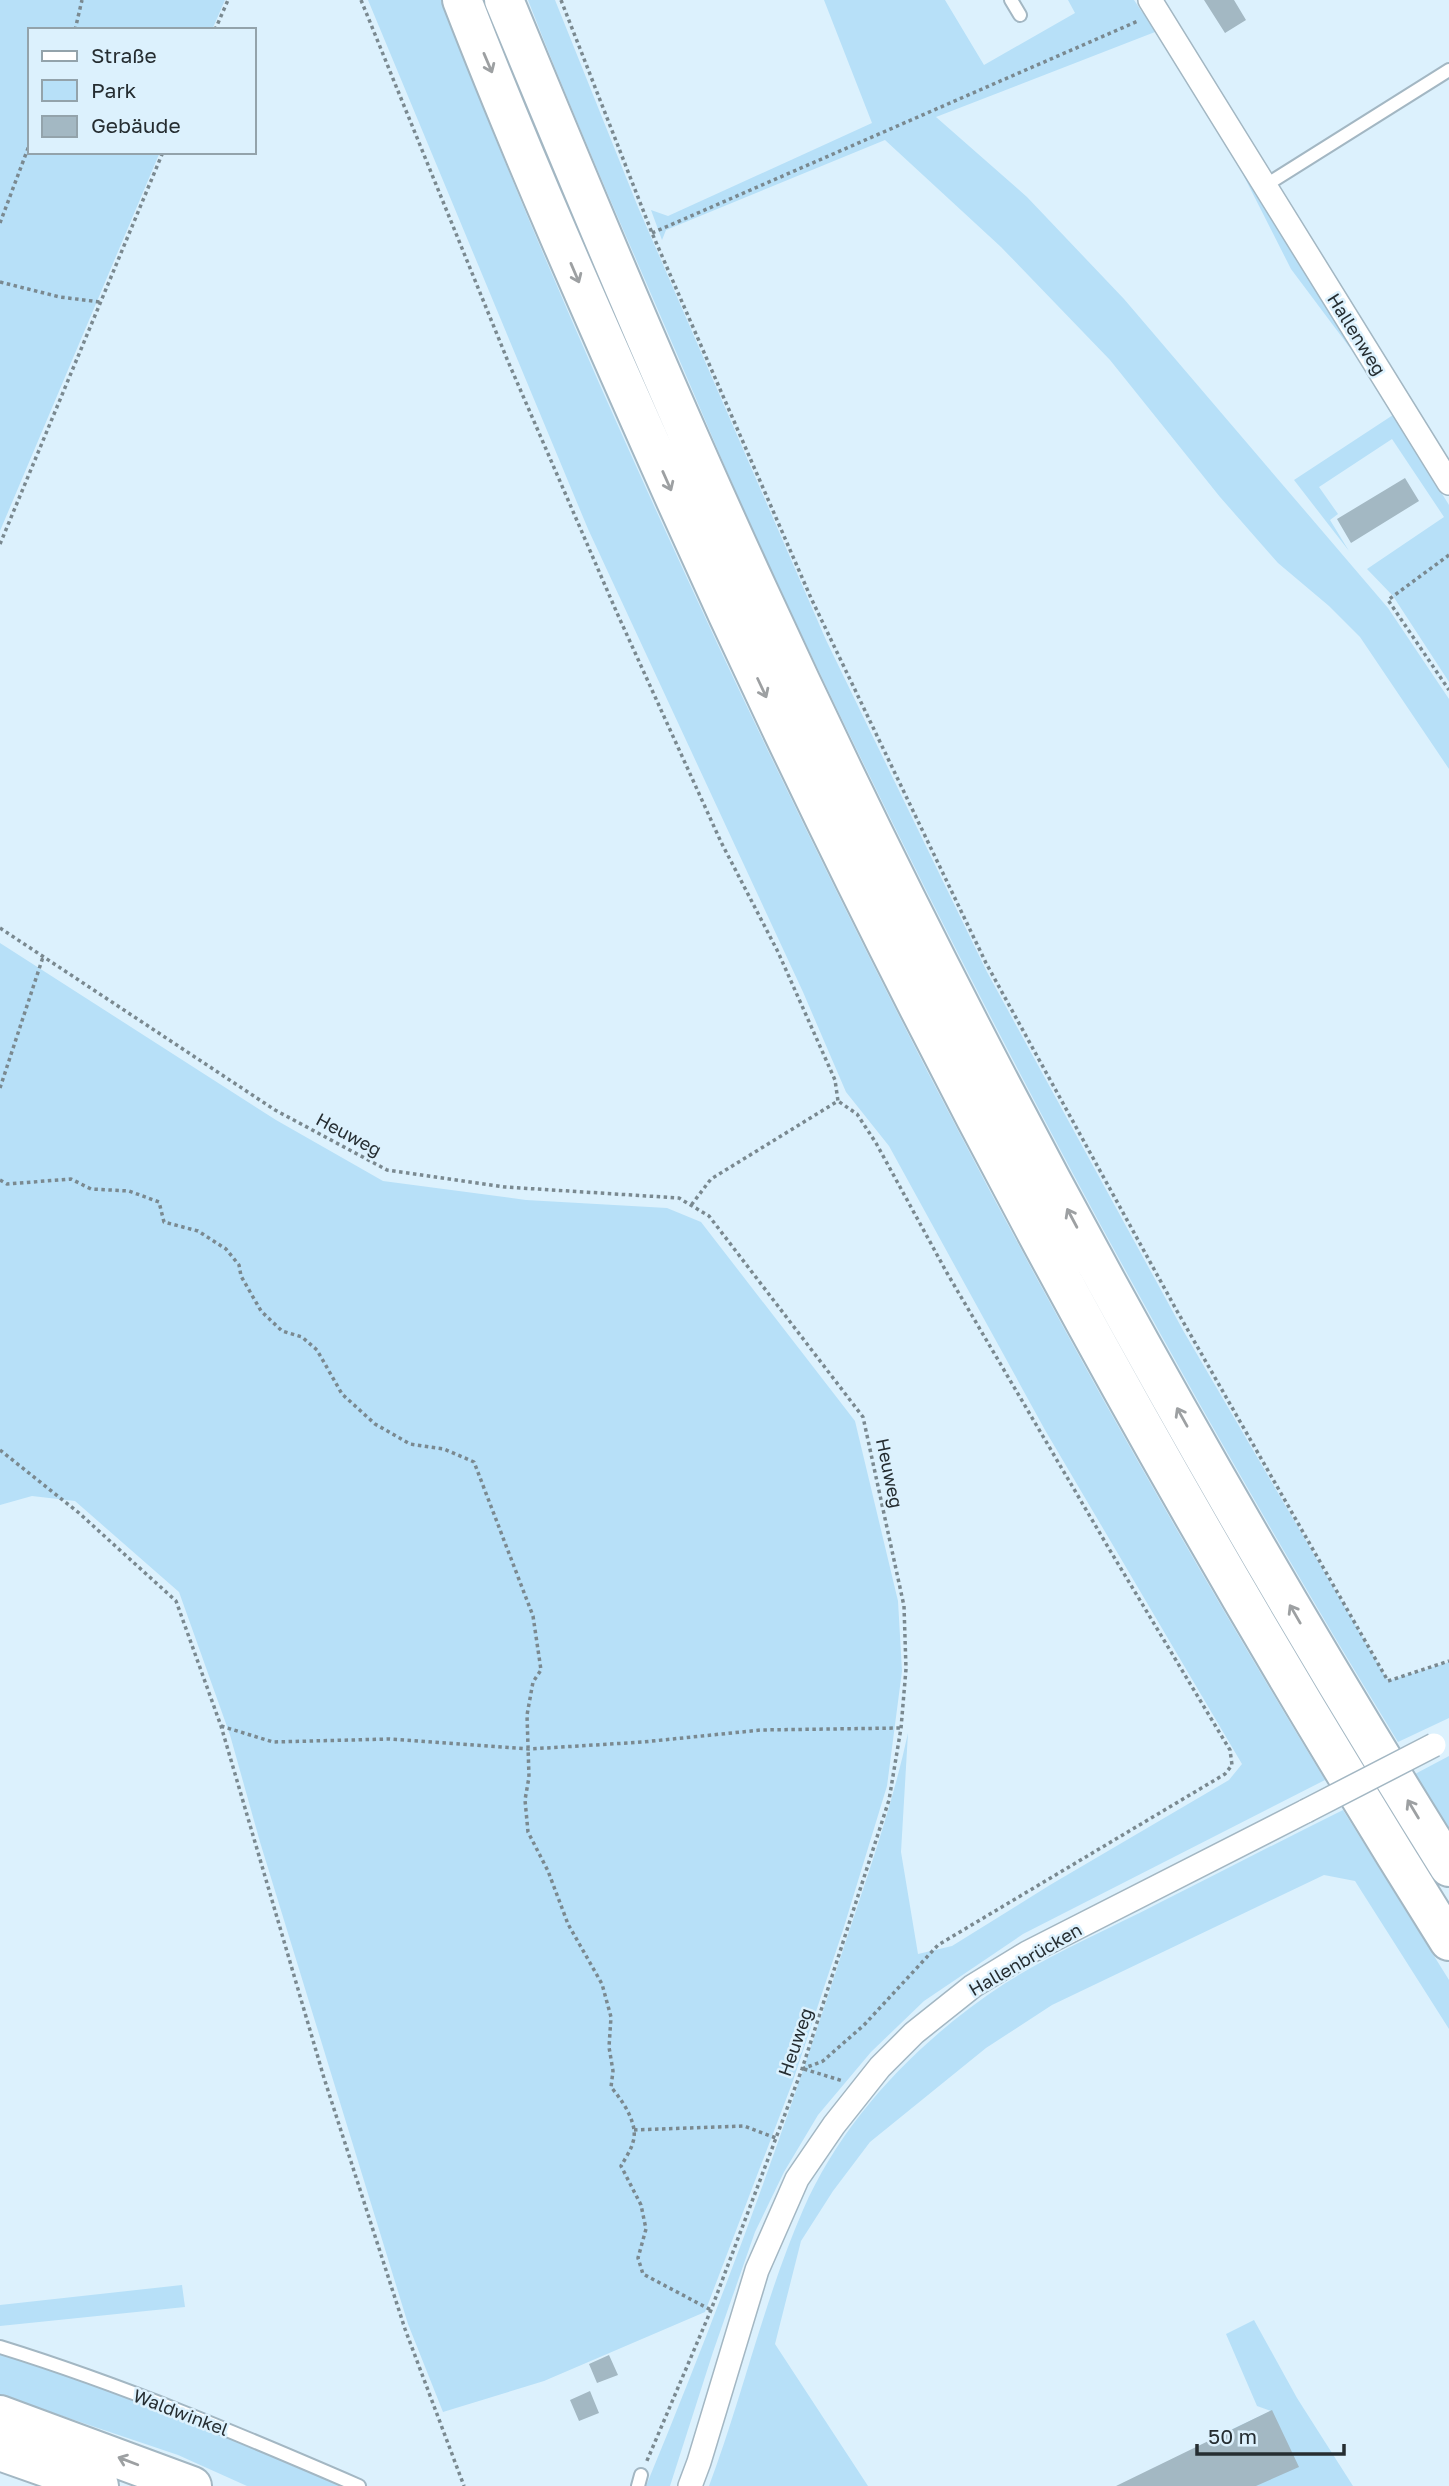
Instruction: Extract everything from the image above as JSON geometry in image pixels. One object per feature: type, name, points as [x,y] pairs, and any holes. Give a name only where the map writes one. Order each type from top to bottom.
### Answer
[{"type":"highway","points":[[462,0],[594,319],[723,608],[935,1044],[1055,1269],[1170,1476],[1284,1674],[1449,1941]]},
{"type":"highway","points":[[504,0],[629,301],[758,592],[963,1012],[1086,1245],[1198,1446],[1323,1662],[1449,1867]]},
{"type":"highway","points":[[0,2415],[192,2486]]},
{"type":"highway","points":[[0,2451],[99,2486]]},
{"type":"street","name":"Hallenweg","points":[[1154,6],[1449,483]]},
{"type":"street","name":"Hallenbrücken","points":[[690,2486],[757,2270],[797,2179],[834,2125],[880,2067],[914,2033],[973,1986],[1027,1953],[1442,1742]]},
{"type":"lane","points":[[1011,0],[1020,15]]},
{"type":"lane","points":[[1266,185],[1449,70]]},
{"type":"lane","name":"Waldwinkel","points":[[0,2347],[78,2372],[240,2435],[359,2486]]},
{"type":"path","points":[[75,28],[82,0]]},
{"type":"path","points":[[216,28],[228,0]]},
{"type":"path","points":[[361,0],[523,396],[670,731],[721,842],[778,951],[825,1056],[835,1080],[838,1101],[857,1114],[876,1143],[947,1273],[1230,1750],[1232,1765],[1224,1774],[938,1945],[864,2025],[823,2061],[802,2069]]},
{"type":"path","points":[[561,0],[652,233],[811,598],[986,963],[1177,1311],[1388,1681],[1449,1661]]},
{"type":"path","points":[[652,233],[1154,6]]},
{"type":"path","points":[[0,223],[28,148]]},
{"type":"path","points":[[0,544],[162,154]]},
{"type":"path","points":[[0,282],[60,298],[100,302]]},
{"type":"path","points":[[1449,555],[1388,600],[1449,690]]},
{"type":"path","name":"Heuweg","points":[[0,928],[275,1110],[387,1170],[505,1187],[679,1198],[691,1204],[709,1216],[863,1417],[904,1606],[906,1670],[901,1728],[889,1800],[802,2069],[711,2310],[640,2481]]},
{"type":"path","points":[[0,1088],[43,957]]},
{"type":"path","points":[[691,1204],[712,1179],[838,1101]]},
{"type":"path","points":[[0,1180],[7,1184],[71,1179],[90,1189],[129,1191],[159,1202],[164,1222],[198,1231],[226,1249],[239,1265],[240,1276],[261,1311],[282,1331],[302,1337],[317,1350],[342,1394],[375,1424],[410,1444],[444,1449],[474,1462],[533,1616],[541,1670],[533,1682],[527,1715],[527,1832],[548,1871],[568,1924],[602,1984],[611,2017],[611,2087],[623,2101],[635,2130],[634,2141],[621,2166],[641,2205],[646,2229],[638,2258],[643,2274],[711,2310]]},
{"type":"path","points":[[0,1450],[79,1513],[176,1601],[222,1726],[324,2078],[405,2329],[464,2486]]},
{"type":"path","points":[[222,1726],[273,1742],[389,1739],[529,1749],[643,1742],[761,1730],[901,1728]]},
{"type":"path","points":[[802,2069],[849,2083]]},
{"type":"path","points":[[635,2130],[744,2126],[776,2138]]},
{"type":"green space","points":[[0,0],[225,0],[213,28],[28,28],[28,154],[159,154],[0,531]]},
{"type":"green space","points":[[368,0],[441,0],[505,163],[608,404],[717,643],[857,933],[1005,1220],[1082,1362],[1242,1642],[1325,1780],[1023,1934],[924,2001],[871,2052],[818,2115],[784,2172],[755,2232],[670,2486],[646,2486],[723,2292],[794,2097],[876,1850],[908,1733],[901,1852],[918,1954],[952,1946],[1229,1780],[1242,1764],[1045,1430],[889,1146],[846,1092],[803,992],[588,529]]},
{"type":"green space","points":[[528,0],[555,0],[638,207],[826,640],[987,972],[1184,1332],[1388,1681],[1449,1662],[1449,1718],[1398,1742],[1228,1453],[1065,1160],[912,861],[766,559],[600,177]]},
{"type":"green space","points":[[824,0],[945,0],[984,65],[1075,13],[1068,0],[1134,0],[1142,12],[1159,23],[1395,408],[1291,269],[1220,129],[1155,32],[936,117],[1027,197],[1124,299],[1388,608],[1449,699],[1449,769],[1360,637],[1329,606],[1278,563],[1220,497],[1110,360],[1001,247],[885,140],[666,230],[662,240],[651,210],[668,216],[872,123]]},
{"type":"green space","points":[[1393,415],[1449,505],[1449,682],[1393,596],[1367,569],[1444,517],[1392,439],[1319,487],[1338,514],[1330,520],[1349,551],[1294,480]]},
{"type":"green space","points":[[0,943],[276,1120],[383,1181],[526,1200],[667,1208],[701,1222],[855,1421],[898,1601],[902,1671],[887,1786],[793,2081],[705,2312],[544,2381],[443,2412],[408,2324],[260,1842],[230,1735],[179,1592],[75,1501],[32,1496],[0,1505]]},
{"type":"green space","points":[[1449,1756],[1449,1829],[1415,1774]]},
{"type":"green space","points":[[1343,1810],[1449,1980],[1449,2029],[1355,1881],[1324,1875],[1052,2005],[986,2048],[870,2142],[833,2191],[801,2241],[775,2344],[868,2486],[709,2486],[765,2313],[803,2210],[839,2144],[887,2083],[943,2030],[1004,1984],[1061,1952]]},
{"type":"green space","points":[[182,2285],[185,2307],[0,2326],[0,2305]]},
{"type":"green space","points":[[1254,2320],[1297,2398],[1353,2486],[1230,2486],[1209,2440],[1271,2411],[1257,2406],[1226,2334]]},
{"type":"green space","points":[[0,2353],[174,2414],[343,2486],[247,2486],[178,2455],[0,2395]]},
{"type":"building","points":[[1204,0],[1234,0],[1246,20],[1225,33]]},
{"type":"building","points":[[1405,478],[1419,501],[1351,543],[1337,519]]},
{"type":"building","points":[[609,2355],[618,2375],[597,2383],[589,2364]]},
{"type":"building","points":[[590,2391],[599,2413],[579,2421],[570,2400]]},
{"type":"building","points":[[1272,2410],[1299,2467],[1256,2486],[1116,2486]]}]
